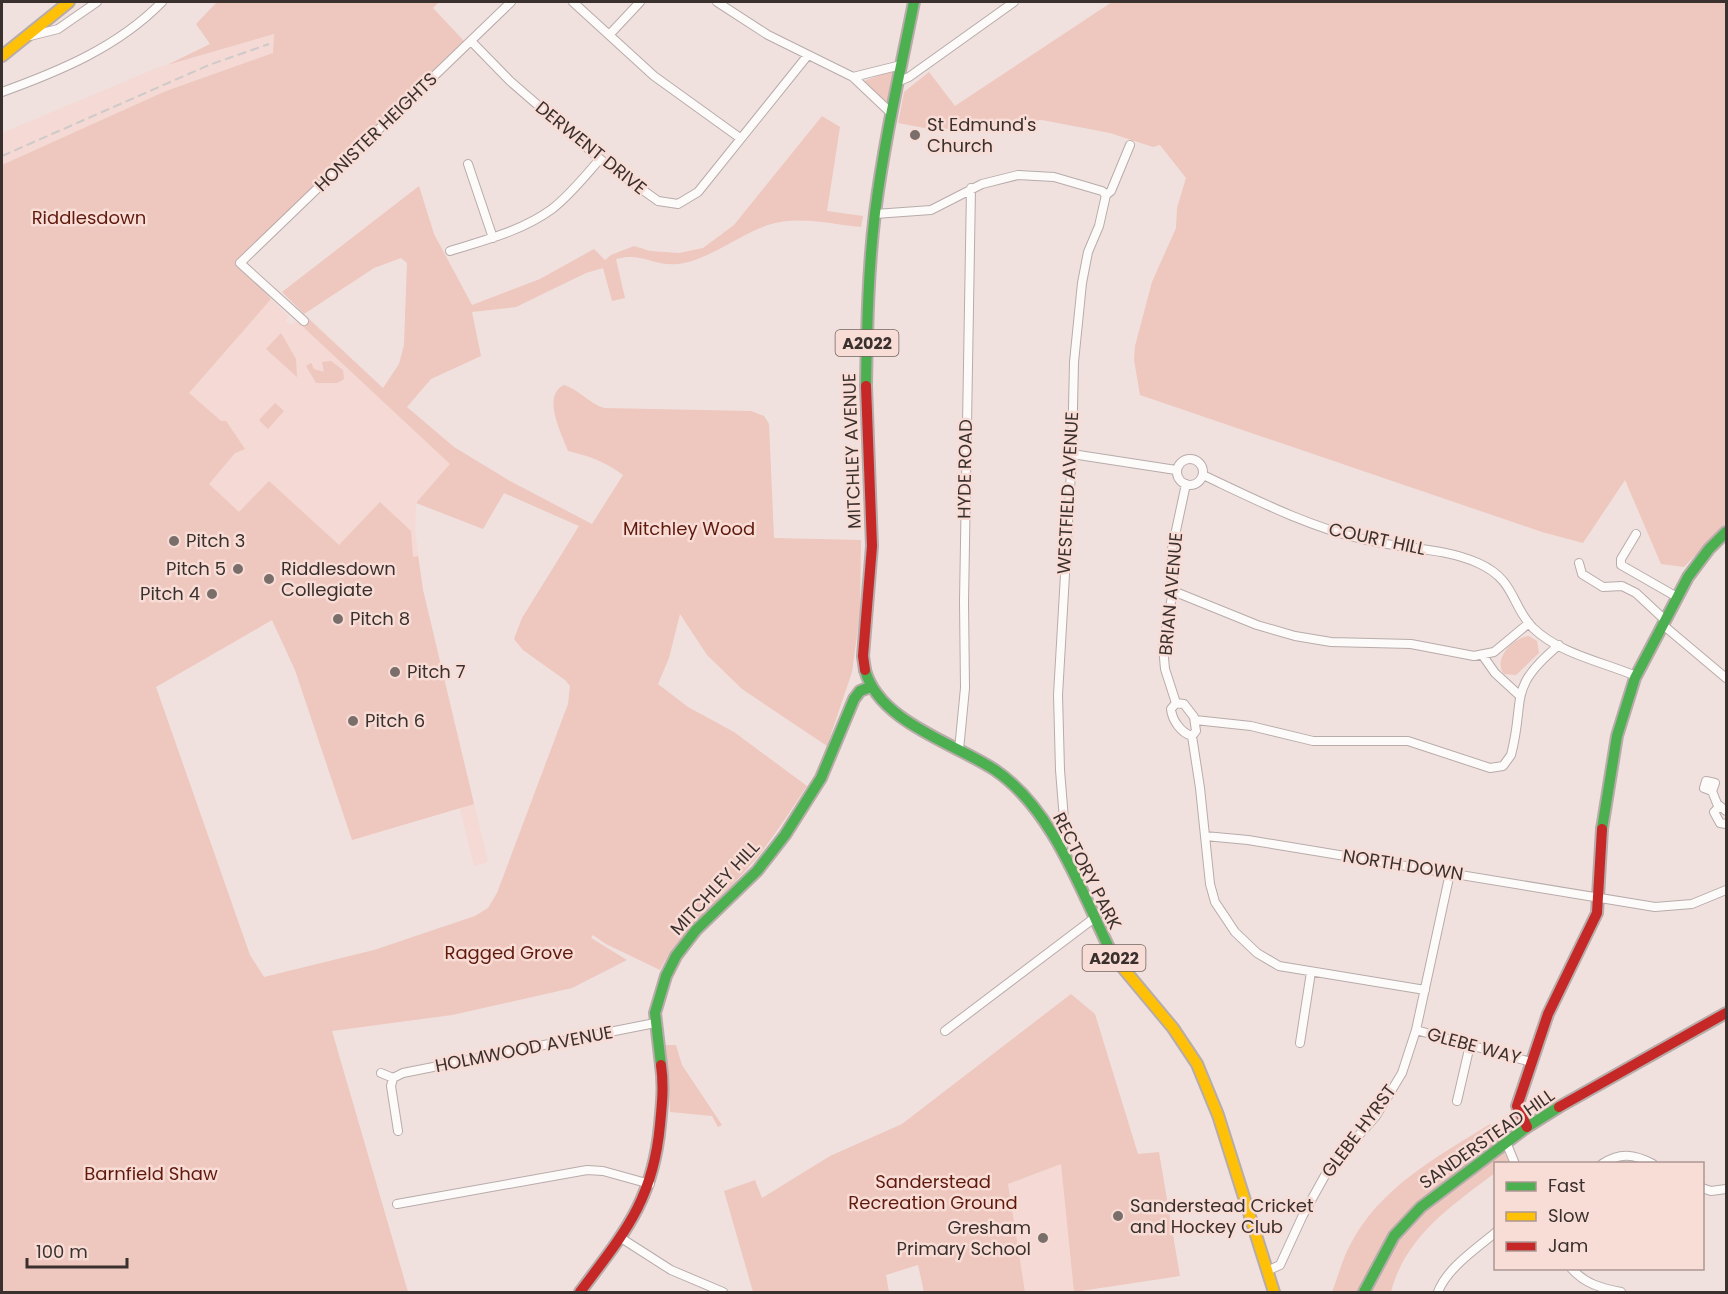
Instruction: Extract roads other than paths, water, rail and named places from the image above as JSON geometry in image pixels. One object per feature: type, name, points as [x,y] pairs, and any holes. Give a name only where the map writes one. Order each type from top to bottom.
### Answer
[{"type":"main road","points":[[3,50],[26,37],[69,2]]},
{"type":"main road","name":"MITCHLEY AVENUE","points":[[870,687],[865,674],[863,656],[872,546],[866,412],[867,325],[875,214],[891,113],[914,2]]},
{"type":"main road","points":[[1527,1127],[1517,1106],[1548,1014],[1583,946],[1600,897],[1601,836],[1608,793],[1624,713],[1636,676],[1677,597],[1704,553],[1726,532]]},
{"type":"main road","name":"RECTORY PARK","points":[[870,687],[879,701],[900,716],[996,771],[1025,797],[1046,821],[1115,960],[1173,1028],[1197,1064],[1218,1114],[1274,1293]]},
{"type":"main road","name":"MITCHLEY HILL","points":[[580,1293],[621,1238],[650,1184],[657,1160],[664,1087],[656,1023],[659,995],[676,957],[696,930],[757,871],[784,835],[821,778],[854,699],[860,691],[870,687]]},
{"type":"main road","name":"SANDERSTEAD HILL","points":[[1364,1293],[1394,1236],[1421,1207],[1527,1127],[1594,1086],[1726,1013]]},
{"type":"street","points":[[26,37],[58,29],[97,2]]},
{"type":"street","points":[[2,92],[65,69],[112,42],[162,2]]},
{"type":"street","name":"HONISTER HEIGHTS","points":[[304,321],[240,262],[511,2]]},
{"type":"street","points":[[573,2],[604,32],[610,33]]},
{"type":"street","points":[[610,33],[640,2]]},
{"type":"street","points":[[717,2],[733,14],[854,77],[891,113]]},
{"type":"street","points":[[897,82],[909,77],[1014,2]]},
{"type":"street","points":[[610,33],[611,39],[654,76],[740,138]]},
{"type":"street","name":"DERWENT DRIVE","points":[[471,41],[510,81],[600,159],[658,201],[678,204],[698,192],[808,55]]},
{"type":"street","points":[[854,77],[901,64]]},
{"type":"street","name":"WESTFIELD AVENUE","points":[[1062,850],[1065,832],[1060,770],[1058,695],[1072,454],[1074,362],[1082,283],[1106,195],[1111,191],[1130,146]]},
{"type":"street","points":[[450,251],[510,232],[553,208],[600,159]]},
{"type":"street","points":[[468,164],[493,238]]},
{"type":"street","points":[[875,214],[931,210],[970,188],[999,178],[1038,174],[1087,186],[1102,191],[1106,195]]},
{"type":"street","name":"HYDE ROAD","points":[[959,750],[965,688],[964,602],[970,188]]},
{"type":"street","name":"COURT HILL","points":[[1072,454],[1176,470],[1181,461],[1192,460],[1204,469],[1205,476],[1335,532],[1376,542],[1448,554],[1476,562],[1506,583],[1529,623],[1559,645],[1636,676]]},
{"type":"street","points":[[1176,470],[1178,478],[1186,484],[1198,483],[1205,476]]},
{"type":"street","name":"BRIAN AVENUE","points":[[1176,703],[1166,673],[1163,653],[1173,591],[1172,554],[1186,484]]},
{"type":"street","points":[[1636,534],[1621,559],[1621,565],[1677,597]]},
{"type":"street","points":[[1579,562],[1582,574],[1603,587],[1622,586],[1636,593],[1664,622],[1726,678]]},
{"type":"street","points":[[1173,591],[1257,625],[1297,637],[1326,641],[1411,644],[1483,656],[1494,652],[1529,623]]},
{"type":"street","points":[[1425,990],[1311,972],[1272,963],[1235,932],[1211,891],[1192,736],[1195,733],[1195,720],[1242,725],[1313,741],[1408,741],[1494,768],[1504,765],[1510,755],[1519,695],[1529,673],[1559,645]]},
{"type":"street","points":[[1483,656],[1495,673],[1519,695]]},
{"type":"street","name":"BRIAN AVENUE","points":[[1176,703],[1187,707],[1195,720]]},
{"type":"street","name":"BRIAN AVENUE","points":[[1176,703],[1171,709],[1173,719],[1186,735],[1192,736]]},
{"type":"street","points":[[1712,791],[1718,806],[1726,811]]},
{"type":"street","points":[[1718,806],[1714,813],[1720,823],[1726,824]]},
{"type":"street","name":"NORTH DOWN","points":[[1205,836],[1248,840],[1650,906],[1676,907],[1705,900],[1726,890]]},
{"type":"street","name":"GLEBE HYRST","points":[[1267,1272],[1280,1264],[1303,1215],[1331,1165],[1372,1120],[1392,1091],[1409,1056],[1450,873]]},
{"type":"street","points":[[945,1030],[1093,919]]},
{"type":"street","points":[[1300,1043],[1311,972]]},
{"type":"street","name":"HOLMWOOD AVENUE","points":[[393,1078],[403,1073],[656,1023]]},
{"type":"street","name":"GLEBE WAY","points":[[1416,1030],[1531,1062]]},
{"type":"street","points":[[1457,1101],[1470,1045]]},
{"type":"street","points":[[381,1072],[393,1078],[390,1086],[398,1131]]},
{"type":"street","points":[[1506,1142],[1514,1162]]},
{"type":"street","points":[[1606,1162],[1622,1154],[1632,1154],[1649,1162]]},
{"type":"street","points":[[397,1204],[587,1170],[603,1171],[650,1184]]},
{"type":"street","points":[[1704,1189],[1711,1191],[1726,1188]]},
{"type":"street","points":[[1438,1293],[1442,1283],[1458,1266],[1494,1234]]},
{"type":"street","points":[[621,1238],[671,1270],[723,1293]]},
{"type":"street","points":[[1571,1270],[1596,1287],[1621,1293]]},
{"type":"railway","points":[[2,156],[209,65],[269,44]]},
{"type":"place","name":"St Edmund's Church","points":[[915,135]]},
{"type":"place","name":"Pitch 3","points":[[174,541]]},
{"type":"place","name":"Pitch 5","points":[[238,569]]},
{"type":"place","name":"Riddlesdown Collegiate","points":[[269,579]]},
{"type":"place","name":"Pitch 4","points":[[212,594]]},
{"type":"place","name":"Pitch 8","points":[[338,619]]},
{"type":"place","name":"Pitch 7","points":[[395,672]]},
{"type":"place","name":"Pitch 6","points":[[353,721]]},
{"type":"place","name":"Sanderstead Cricket and Hockey Club","points":[[1118,1216]]},
{"type":"place","name":"Gresham Primary School","points":[[1043,1238]]},
{"type":"park label","name":"Riddlesdown","points":[[89,218]]},
{"type":"park label","name":"Mitchley Wood","points":[[689,529]]},
{"type":"park label","name":"Ragged Grove","points":[[509,953]]},
{"type":"park label","name":"Barnfield Shaw","points":[[151,1174]]},
{"type":"park label","name":"Sanderstead Recreation Ground","points":[[933,1192]]}]
